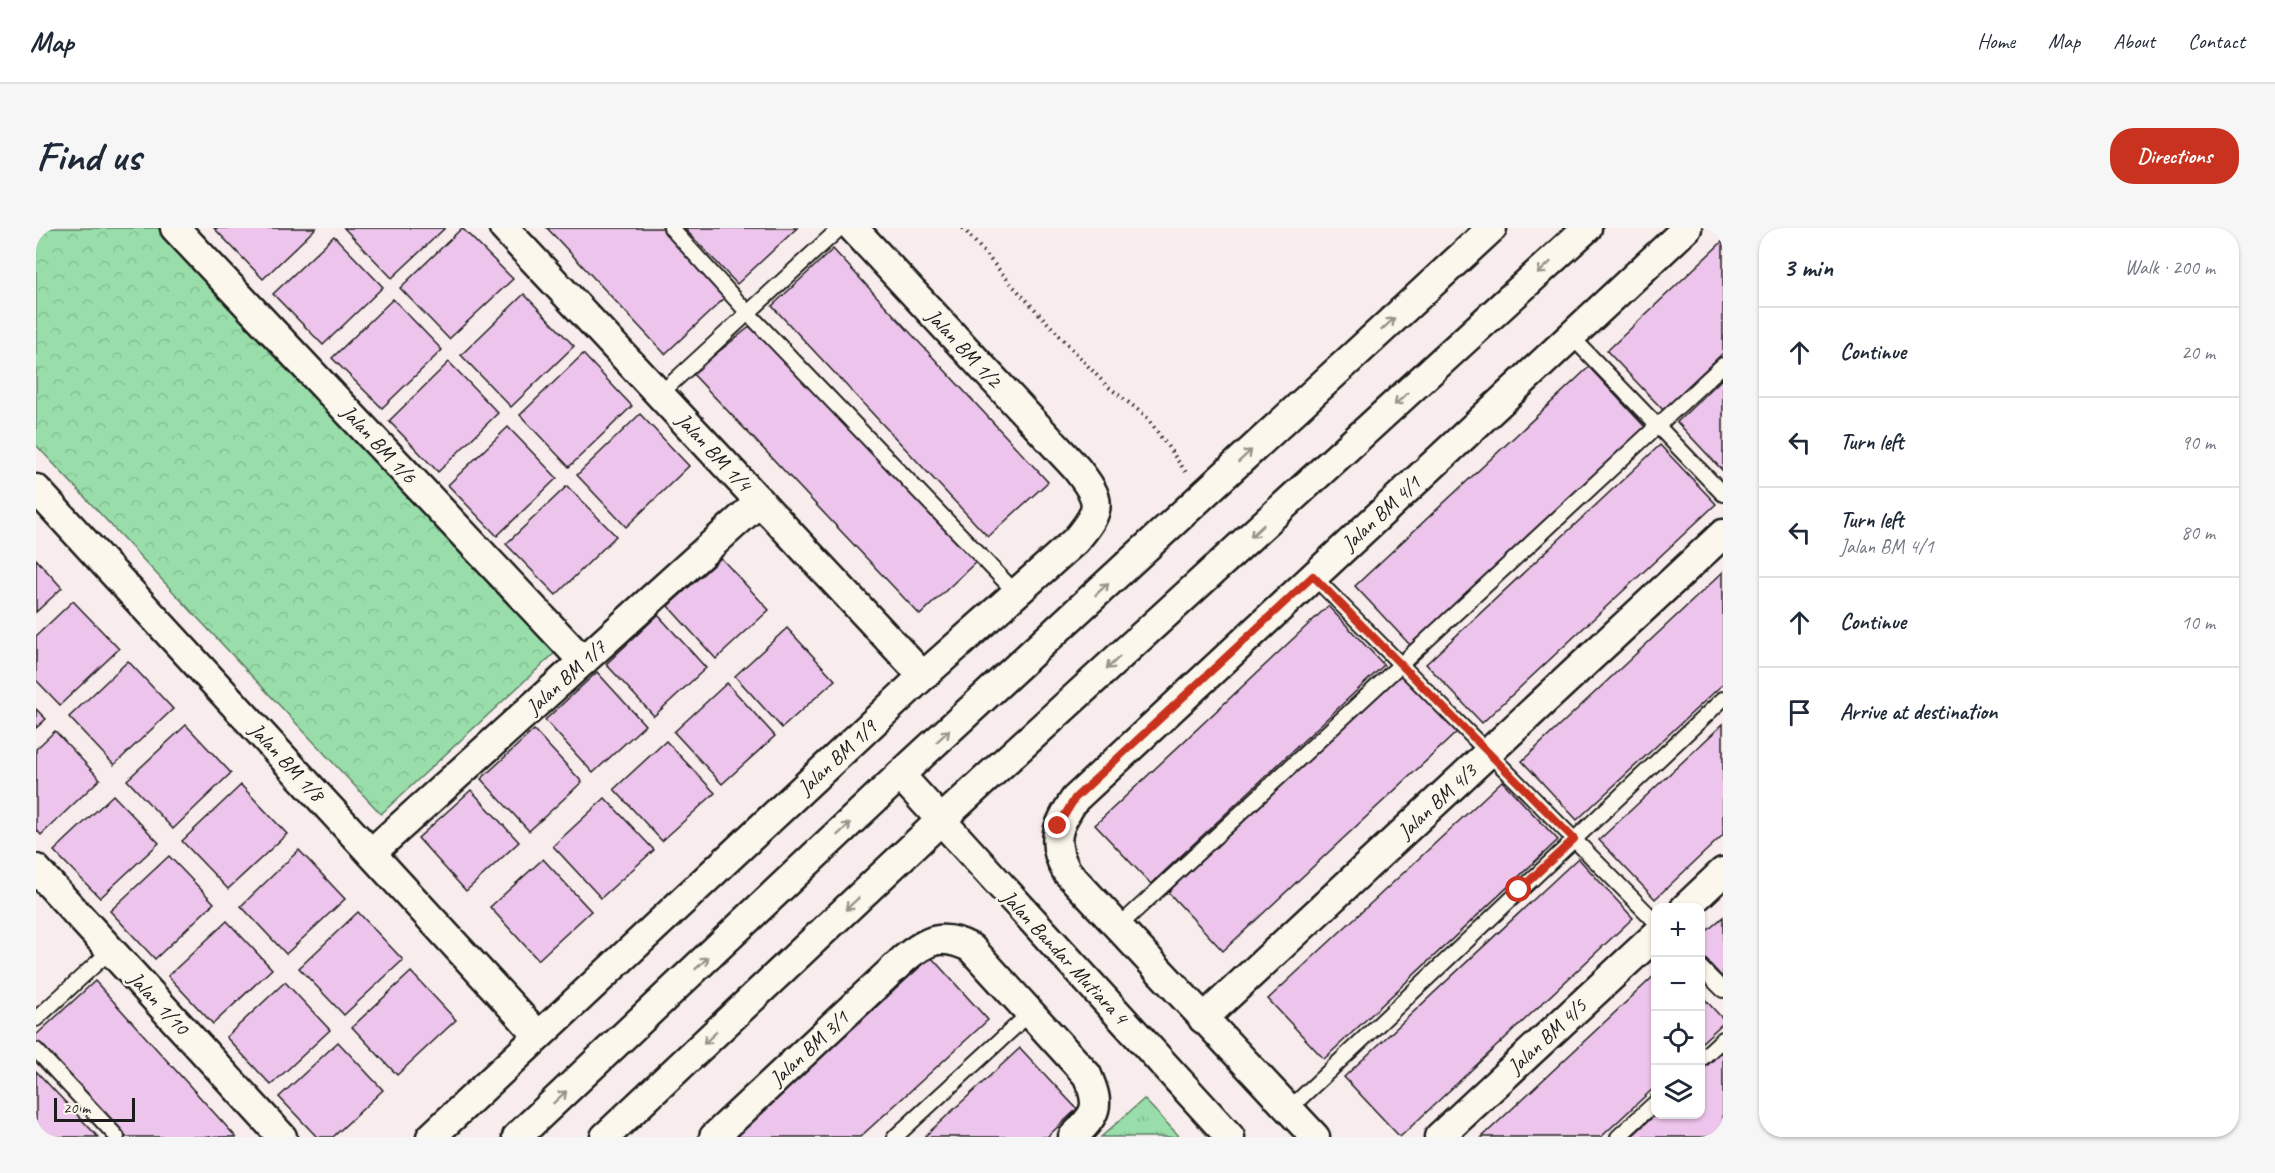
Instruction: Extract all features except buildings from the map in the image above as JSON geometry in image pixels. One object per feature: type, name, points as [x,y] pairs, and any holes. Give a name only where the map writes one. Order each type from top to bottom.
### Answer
[{"type":"street","name":"Jalan BM 1/6","points":[[175,228],[584,661]]},
{"type":"street","name":"Jalan BM 1/4","points":[[504,228],[923,676]]},
{"type":"street","name":"Jalan BM 1/2","points":[[853,228],[1076,468]]},
{"type":"street","points":[[518,1137],[900,776],[1492,228]]},
{"type":"street","points":[[605,1137],[940,821],[1587,228]]},
{"type":"street","name":"Jalan BM 4/1","points":[[1315,1137],[1067,872],[1057,846],[1058,826],[1075,798],[1686,228]]},
{"type":"street","name":"Jalan BM 1/9","points":[[430,1137],[923,676],[1075,541],[1093,520],[1097,504],[1092,488],[1076,468]]},
{"type":"street","name":"Jalan BM 1/8","points":[[36,489],[538,1035]]},
{"type":"street","name":"Jalan BM 1/7","points":[[370,853],[760,501]]},
{"type":"street","name":"Jalan BM 4/3","points":[[1203,1019],[1723,534]]},
{"type":"street","name":"Jalan Bandar Mutiara 4","points":[[900,776],[1230,1137]]},
{"type":"street","name":"Jalan 1/10","points":[[36,869],[282,1137]]},
{"type":"street","points":[[1690,903],[1723,872]]},
{"type":"street","name":"Jalan BM 3/1","points":[[714,1137],[904,959],[920,946],[940,939],[956,940],[971,948],[1087,1075],[1096,1095],[1096,1107],[1086,1124],[1073,1137]]},
{"type":"street","name":"Jalan BM 4/5","points":[[1438,1137],[1651,940]]},
{"type":"lane","points":[[671,228],[748,313],[1017,594]]},
{"type":"lane","points":[[660,394],[840,228]]},
{"type":"lane","points":[[1571,336],[1723,494]]},
{"type":"lane","points":[[1118,927],[1723,365]]},
{"type":"lane","points":[[1313,576],[1651,917]]},
{"type":"lane","points":[[1288,1109],[1723,699]]},
{"type":"lane","points":[[36,1019],[111,950]]},
{"type":"lane","points":[[1705,971],[1723,990]]},
{"type":"lane","points":[[895,1137],[1031,1012]]},
{"type":"lane","points":[[1705,1056],[1723,1039]]},
{"type":"lane","points":[[36,1050],[117,1137]]},
{"type":"lane","points":[[1618,1137],[1651,1107]]},
{"type":"path","points":[[963,228],[1013,286],[1106,385],[1146,416],[1202,497]]},
{"type":"green space","points":[[36,228],[163,228],[558,650],[381,814],[36,445]]},
{"type":"green space","points":[[1144,1099],[1180,1137],[1101,1137]]},
{"type":"route","points":[[1058,826],[1075,798],[1313,576],[1574,839],[1519,890]]}]
